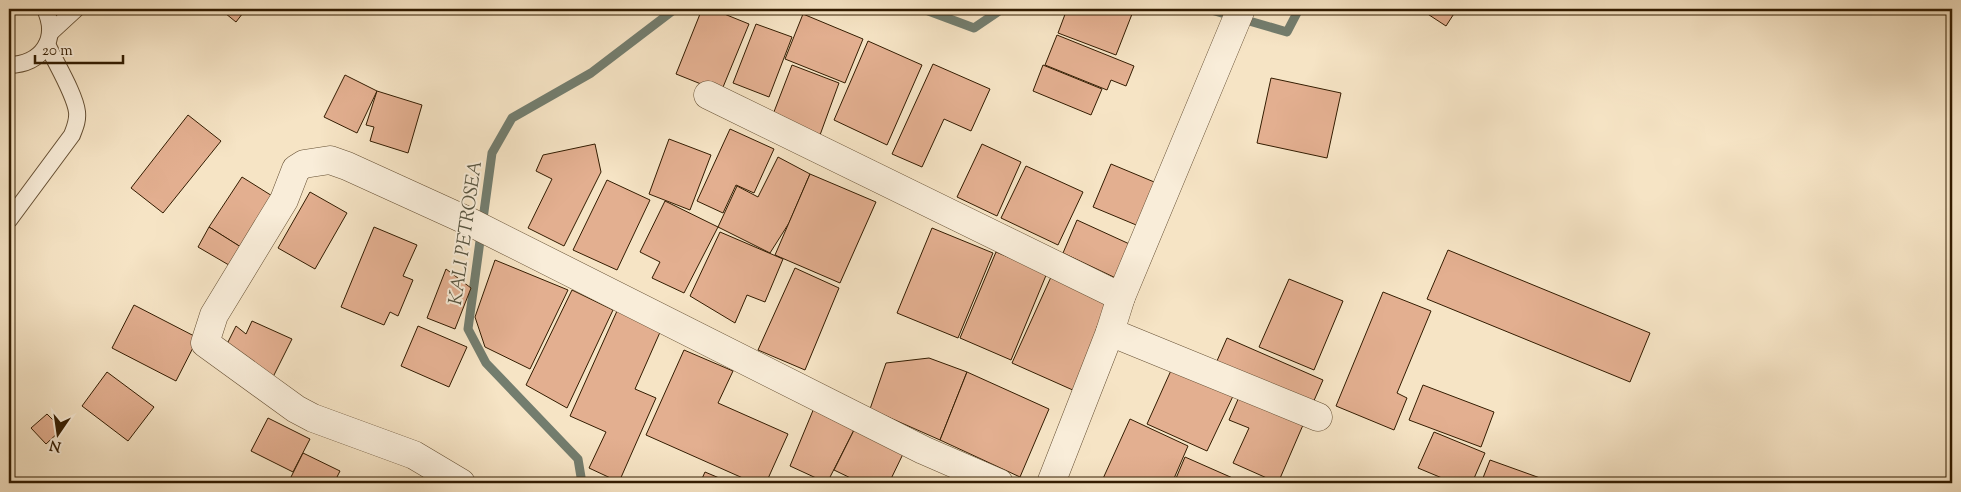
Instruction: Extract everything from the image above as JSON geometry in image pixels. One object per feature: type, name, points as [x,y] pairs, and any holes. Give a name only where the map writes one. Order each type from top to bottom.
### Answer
[{"type":"street","points":[[1050,483],[1110,332],[1121,297],[1241,9]]},
{"type":"street","points":[[708,95],[1121,297]]},
{"type":"street","points":[[461,483],[402,450],[296,410],[205,343],[214,315],[284,200],[296,169],[304,164],[330,160],[348,166],[427,202],[487,230],[923,450],[999,483]]},
{"type":"street","points":[[1110,332],[1318,417]]},
{"type":"lane","points":[[9,220],[72,135],[77,124],[77,112],[73,100],[48,39],[50,21],[44,9]]},
{"type":"lane","points":[[9,65],[20,65],[32,61],[41,54],[48,39],[76,9]]},
{"type":"building","points":[[220,9],[246,9],[236,22]]},
{"type":"building","points":[[702,9],[712,9],[749,24],[721,92],[676,74]]},
{"type":"building","points":[[1067,9],[1134,9],[1116,55],[1058,33]]},
{"type":"building","points":[[1420,9],[1457,9],[1446,26]]},
{"type":"building","points":[[803,14],[863,39],[845,83],[785,59]]},
{"type":"building","points":[[756,24],[792,37],[769,97],[733,83]]},
{"type":"building","points":[[1057,35],[1134,66],[1126,86],[1111,80],[1107,90],[1045,65]]},
{"type":"building","points":[[868,41],[922,65],[887,145],[834,120]]},
{"type":"building","points":[[933,64],[990,89],[971,131],[944,119],[922,167],[892,154]]},
{"type":"building","points":[[792,65],[839,83],[820,135],[772,117]]},
{"type":"building","points":[[1043,65],[1102,89],[1091,115],[1033,91]]},
{"type":"building","points":[[345,75],[377,91],[357,133],[324,117]]},
{"type":"building","points":[[1271,78],[1341,93],[1327,158],[1257,143]]},
{"type":"building","points":[[377,91],[422,105],[408,153],[370,141],[374,127],[366,125]]},
{"type":"building","points":[[188,115],[221,141],[163,213],[131,188]]},
{"type":"building","points":[[730,129],[774,149],[754,193],[736,185],[723,213],[697,201]]},
{"type":"building","points":[[669,139],[711,155],[690,210],[649,194]]},
{"type":"building","points":[[595,144],[601,172],[564,246],[528,228],[552,179],[536,171],[543,155]]},
{"type":"building","points":[[982,144],[1021,162],[997,216],[957,197]]},
{"type":"building","points":[[778,157],[810,174],[789,223],[770,253],[718,227],[737,186],[758,197]]},
{"type":"building","points":[[1111,164],[1159,184],[1141,227],[1093,207]]},
{"type":"building","points":[[1026,166],[1083,192],[1058,245],[1001,218]]},
{"type":"building","points":[[810,174],[876,202],[840,283],[775,255]]},
{"type":"building","points":[[242,177],[277,199],[244,249],[209,227]]},
{"type":"building","points":[[607,180],[650,200],[617,270],[573,250]]},
{"type":"building","points":[[310,192],[347,213],[315,269],[278,248]]},
{"type":"building","points":[[665,201],[718,227],[684,293],[652,278],[660,262],[640,252]]},
{"type":"building","points":[[1077,220],[1136,247],[1120,280],[1063,253]]},
{"type":"building","points":[[209,227],[244,249],[234,268],[198,247]]},
{"type":"building","points":[[374,227],[417,245],[403,276],[413,280],[398,316],[390,312],[384,325],[341,307]]},
{"type":"building","points":[[932,228],[993,253],[958,338],[897,313]]},
{"type":"building","points":[[720,232],[783,259],[765,302],[747,295],[735,323],[690,296]]},
{"type":"building","points":[[1448,250],[1650,333],[1630,382],[1427,299]]},
{"type":"building","points":[[996,252],[1047,273],[1011,360],[960,338]]},
{"type":"building","points":[[495,260],[568,290],[530,369],[485,347],[475,317]]},
{"type":"building","points":[[795,268],[839,288],[805,370],[758,350]]},
{"type":"building","points":[[446,269],[471,288],[455,329],[427,318]]},
{"type":"building","points":[[1051,277],[1113,304],[1075,391],[1012,363]]},
{"type":"building","points":[[1289,279],[1343,301],[1314,370],[1259,347]]},
{"type":"building","points":[[572,290],[613,310],[567,408],[526,385]]},
{"type":"building","points":[[1383,292],[1431,311],[1397,393],[1407,398],[1394,430],[1336,406]]},
{"type":"building","points":[[134,305],[198,338],[176,381],[112,348]]},
{"type":"building","points":[[617,311],[661,330],[635,389],[656,398],[619,482],[589,468],[606,432],[570,416]]},
{"type":"building","points":[[252,321],[292,339],[270,383],[225,348],[236,326],[246,334]]},
{"type":"building","points":[[418,326],[467,347],[449,387],[401,366]]},
{"type":"building","points":[[1227,338],[1323,380],[1309,412],[1213,370]]},
{"type":"building","points":[[684,350],[733,371],[718,403],[788,434],[766,483],[754,483],[646,435]]},
{"type":"building","points":[[929,358],[967,372],[940,440],[870,409],[886,363]]},
{"type":"building","points":[[1173,366],[1234,394],[1207,451],[1147,424]]},
{"type":"building","points":[[107,372],[154,407],[128,441],[82,406]]},
{"type":"building","points":[[967,372],[1049,409],[1020,477],[940,440]]},
{"type":"building","points":[[1423,385],[1494,412],[1481,447],[1409,420]]},
{"type":"building","points":[[1239,397],[1303,425],[1278,483],[1233,463],[1249,428],[1229,420]]},
{"type":"building","points":[[814,408],[854,430],[827,483],[790,466]]},
{"type":"building","points":[[47,414],[62,429],[46,444],[31,428]]},
{"type":"building","points":[[268,418],[310,439],[293,472],[251,451]]},
{"type":"building","points":[[1130,419],[1188,446],[1172,483],[1101,483]]},
{"type":"building","points":[[854,430],[903,454],[889,483],[861,483],[834,470]]},
{"type":"building","points":[[1434,432],[1485,453],[1472,483],[1454,483],[1418,468]]},
{"type":"building","points":[[303,453],[340,471],[334,483],[288,483]]},
{"type":"building","points":[[1185,457],[1244,483],[1174,483]]},
{"type":"building","points":[[1490,460],[1554,483],[1481,483]]},
{"type":"building","points":[[705,472],[731,483],[700,483]]},
{"type":"waterway","name":"KALI PETROSEA","points":[[582,483],[578,459],[486,363],[468,329],[492,153],[512,118],[591,73],[675,9]]},
{"type":"waterway","name":"KALI PETROSEA","points":[[923,9],[974,28],[1002,9]]},
{"type":"waterway","name":"KALI PETROSEA","points":[[1208,9],[1287,32],[1299,9]]}]
